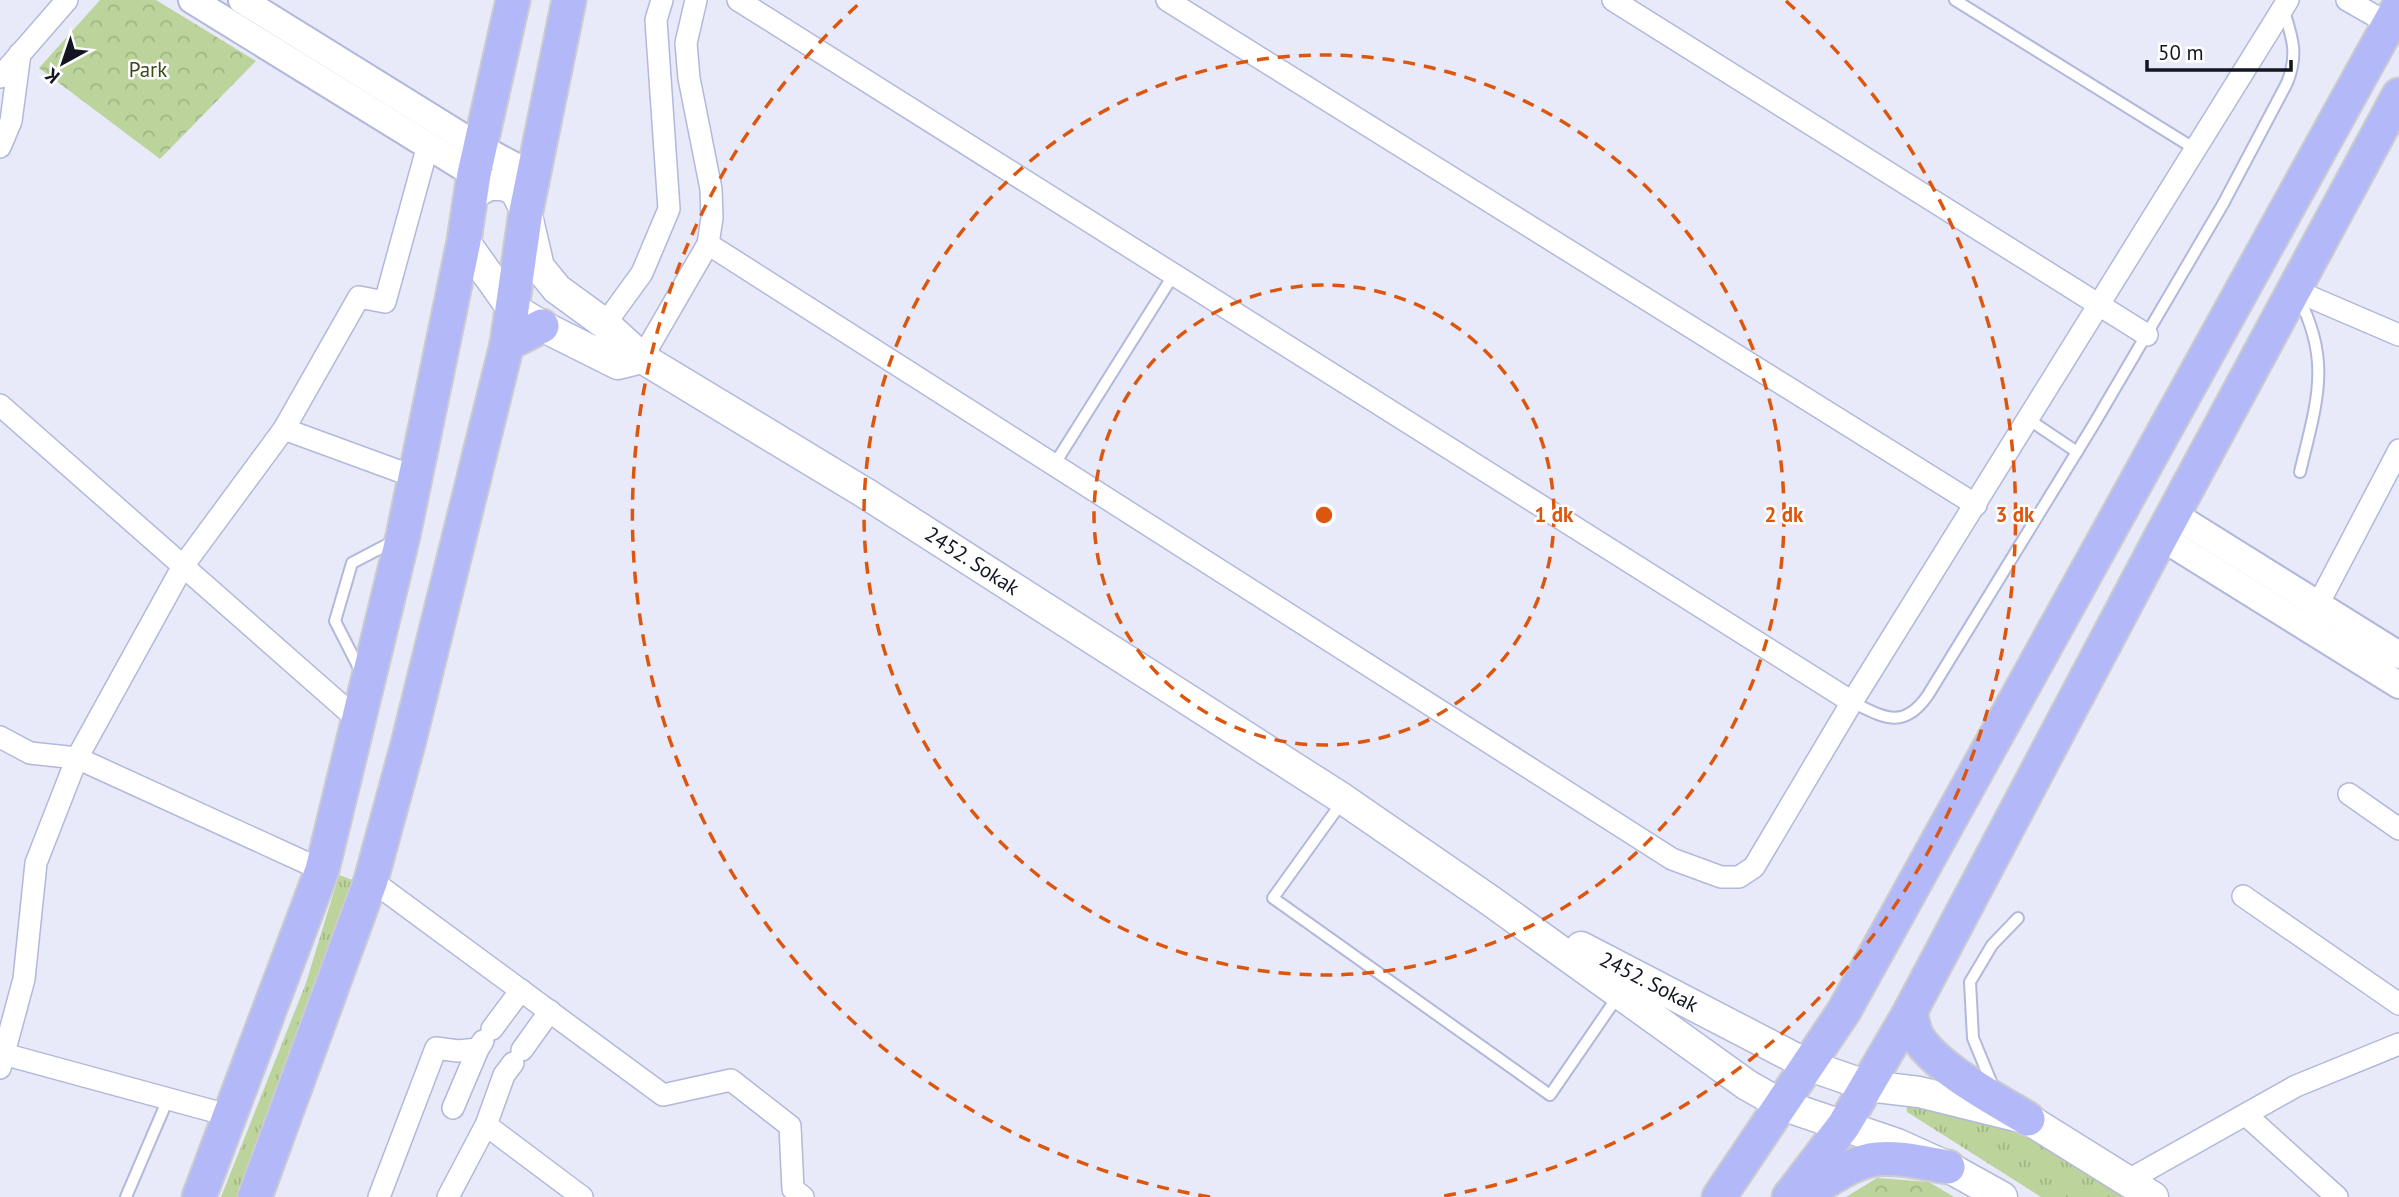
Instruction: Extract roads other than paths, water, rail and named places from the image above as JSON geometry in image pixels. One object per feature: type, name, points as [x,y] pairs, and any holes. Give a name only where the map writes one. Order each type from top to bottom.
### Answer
[{"type":"main road","points":[[199,1197],[322,870],[403,537],[464,241],[474,172],[513,0]]},
{"type":"main road","points":[[255,1197],[371,880],[408,744],[507,344],[526,211],[569,0]]},
{"type":"main road","points":[[1719,1197],[1844,1012],[2394,15]]},
{"type":"main road","points":[[1789,1197],[1844,1125],[1910,1012],[2167,525],[2399,95]]},
{"type":"main road","points":[[474,172],[489,186],[503,185],[514,190],[526,211]]},
{"type":"main road","name":"2452. Sokak","points":[[526,211],[539,267],[557,289],[605,324],[642,358],[865,493],[1343,799],[1488,899],[1747,1085],[1782,1105],[1897,1144],[1948,1167],[2002,1197]]},
{"type":"main road","points":[[464,241],[511,307],[542,326],[618,364],[642,358]]},
{"type":"main road","points":[[507,344],[542,326]]},
{"type":"main road","name":"2452. Sokak","points":[[1488,899],[1810,1066],[1868,1086],[1919,1091],[2028,1119],[2153,1197]]},
{"type":"main road","points":[[1910,1012],[1917,1037],[1936,1058],[2028,1119]]},
{"type":"main road","points":[[1801,1197],[1850,1167],[1872,1159],[1948,1167]]},
{"type":"street","points":[[0,77],[66,0]]},
{"type":"street","points":[[191,0],[474,172],[533,176]]},
{"type":"street","points":[[242,0],[474,172]]},
{"type":"street","points":[[605,324],[642,273],[669,209],[656,20],[662,0]]},
{"type":"street","points":[[642,358],[709,244],[711,189],[689,78],[687,43],[696,0]]},
{"type":"street","points":[[738,0],[1852,702]]},
{"type":"street","points":[[1167,0],[1976,505]]},
{"type":"street","points":[[1613,0],[2147,334]]},
{"type":"street","points":[[2347,0],[2394,15]]},
{"type":"street","points":[[709,244],[1672,859],[1721,877],[1739,877],[1754,867],[1852,702],[2285,4]]},
{"type":"street","points":[[0,147],[11,121],[20,53]]},
{"type":"street","points":[[231,1116],[2,1059],[24,979],[36,863],[77,758],[183,566],[284,429],[359,297],[385,302],[428,145]]},
{"type":"street","points":[[2294,290],[2399,335]]},
{"type":"street","points":[[0,405],[358,720]]},
{"type":"street","points":[[284,429],[415,477]]},
{"type":"street","points":[[2312,616],[2399,450]]},
{"type":"street","points":[[2167,525],[2312,616],[2399,685]]},
{"type":"street","points":[[2312,616],[2399,655]]},
{"type":"street","points":[[0,737],[30,753],[77,758],[322,870]]},
{"type":"street","points":[[2349,794],[2399,829]]},
{"type":"street","points":[[371,880],[663,1095],[731,1080],[790,1126],[793,1189],[803,1197]]},
{"type":"street","points":[[2243,897],[2399,1004]]},
{"type":"street","points":[[453,1108],[485,1040],[521,990]]},
{"type":"street","points":[[448,1197],[486,1125],[504,1075],[550,1012]]},
{"type":"street","points":[[379,1197],[436,1048],[458,1051],[485,1040]]},
{"type":"street","points":[[2127,1181],[2296,1086],[2399,1044]]},
{"type":"street","points":[[2246,1115],[2337,1197]]},
{"type":"street","points":[[486,1125],[582,1197]]},
{"type":"lane","points":[[1955,0],[2195,149]]},
{"type":"lane","points":[[1852,702],[1884,718],[1903,716],[1921,704],[2077,452],[2223,204],[2291,72],[2294,42],[2285,4]]},
{"type":"lane","points":[[1054,465],[1174,274]]},
{"type":"lane","points":[[2294,290],[2314,339],[2319,374],[2319,391],[2300,472]]},
{"type":"lane","points":[[2028,419],[2077,452]]},
{"type":"lane","points":[[368,683],[335,621],[352,563],[403,537]]},
{"type":"lane","points":[[1343,799],[1273,898],[1550,1095],[1619,993]]},
{"type":"lane","points":[[1999,1101],[1973,1038],[1970,982],[1992,945],[2018,918]]},
{"type":"lane","points":[[126,1197],[168,1099]]},
{"type":"park label","name":"Park","points":[[148,70]]}]
